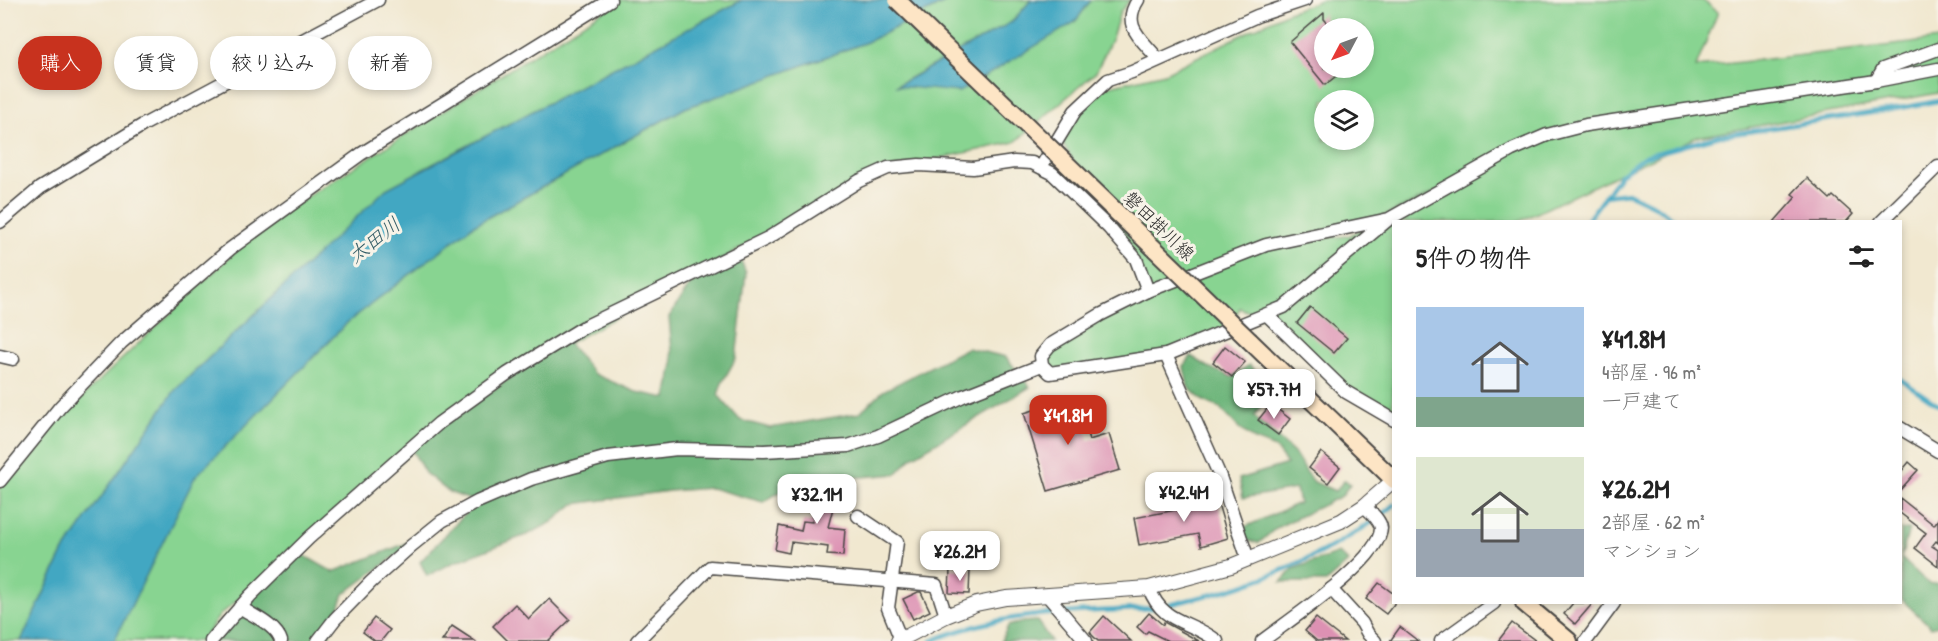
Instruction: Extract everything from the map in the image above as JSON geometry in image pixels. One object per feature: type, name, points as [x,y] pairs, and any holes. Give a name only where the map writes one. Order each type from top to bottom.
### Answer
[{"type":"main road","name":"磐田掛川線","points":[[897,0],[1392,478]]},
{"type":"main road","points":[[1525,604],[1569,641]]},
{"type":"street","points":[[0,222],[40,188],[143,125],[378,0]]},
{"type":"street","points":[[0,481],[60,407],[122,343],[230,249],[361,154],[610,0]]},
{"type":"street","points":[[1138,0],[1130,11],[1132,27],[1158,58]]},
{"type":"street","points":[[1041,167],[1075,111],[1108,80],[1132,72],[1158,58],[1257,16],[1305,0]]},
{"type":"street","points":[[1876,81],[1882,69],[1938,49]]},
{"type":"street","points":[[1389,219],[1266,245],[1148,291],[1100,315],[1050,345],[1041,356],[1042,365],[1050,373],[1166,355],[1267,315],[1284,307],[1389,219],[1512,150],[1547,135],[1586,125],[1876,81],[1938,69]]},
{"type":"street","points":[[211,641],[240,607],[309,538],[440,423],[507,374],[584,327],[768,238],[859,181],[888,168],[919,165],[973,168],[1014,162],[1032,163],[1041,167],[1052,173],[1109,228],[1136,259],[1148,291]]},
{"type":"street","points":[[1883,220],[1938,166]]},
{"type":"street","points":[[1267,315],[1346,392],[1392,419]]},
{"type":"street","points":[[1166,355],[1219,474],[1248,559]]},
{"type":"street","points":[[0,356],[13,359]]},
{"type":"street","points":[[318,641],[335,619],[371,582],[442,521],[477,502],[531,479],[608,457],[677,449],[764,451],[848,446],[878,436],[963,396],[1042,365]]},
{"type":"street","points":[[1902,429],[1938,451]]},
{"type":"street","points":[[858,516],[897,542],[888,608],[900,640],[946,616],[976,604],[1006,598],[1149,588],[1192,578],[1248,559],[1341,521],[1364,506],[1392,482]]},
{"type":"street","points":[[1262,641],[1359,566],[1376,544],[1381,528],[1379,522],[1364,506]]},
{"type":"street","points":[[637,641],[710,567],[936,585],[946,616]]},
{"type":"street","points":[[1149,588],[1154,602],[1162,612],[1208,634],[1217,641]]},
{"type":"street","points":[[1331,589],[1375,641]]},
{"type":"street","points":[[1047,595],[1086,641]]},
{"type":"street","points":[[1441,641],[1493,604]]},
{"type":"street","points":[[1586,641],[1613,604]]},
{"type":"street","points":[[240,607],[270,627],[280,636],[281,641]]},
{"type":"green space","points":[[620,0],[742,0],[386,189],[64,551],[21,641],[0,641],[0,484],[18,458],[265,223]]},
{"type":"green space","points":[[950,0],[1031,0],[1012,22],[897,85],[1075,22],[1091,0],[1130,0],[1120,12],[1112,38],[1096,72],[1015,142],[881,171],[484,390],[220,615],[201,641],[114,641],[194,477],[348,322],[474,225],[685,108],[867,42]]},
{"type":"green space","points":[[1321,0],[1702,0],[1718,12],[1696,67],[1938,39],[1938,93],[1697,137],[1522,220],[1392,220],[1392,411],[1337,383],[1278,325],[1240,308],[1219,343],[1129,361],[1050,373],[1041,356],[1148,291],[1059,137],[1097,89],[1165,73],[1286,13]],"holes":[[[1444,188],[1348,236],[1295,240],[1369,223]]]},
{"type":"green space","points":[[738,253],[746,273],[736,358],[718,395],[740,420],[770,428],[859,413],[883,391],[967,348],[1006,357],[1030,387],[912,457],[896,474],[838,479],[785,489],[763,502],[711,488],[669,491],[574,504],[552,522],[529,534],[452,563],[427,576],[420,562],[476,502],[449,492],[425,473],[411,448],[565,339],[594,374],[636,392],[666,398],[673,364],[669,317],[689,286],[721,260]]},
{"type":"green space","points":[[1191,356],[1210,368],[1232,377],[1249,365],[1273,388],[1254,416],[1295,454],[1312,481],[1335,491],[1345,480],[1350,484],[1342,496],[1276,528],[1259,543],[1247,540],[1238,530],[1299,503],[1296,489],[1243,498],[1239,479],[1287,464],[1275,448],[1255,440],[1239,428],[1220,408],[1202,400],[1188,387],[1184,367]]},
{"type":"green space","points":[[1909,529],[1902,554],[1902,530]]},
{"type":"green space","points":[[420,538],[344,594],[327,641],[203,641],[205,636],[296,551],[333,572]]},
{"type":"green space","points":[[1339,553],[1348,562],[1326,582],[1281,582],[1293,569]]},
{"type":"green space","points":[[1902,559],[1929,584],[1938,583],[1938,625],[1931,627],[1902,600]]},
{"type":"green space","points":[[1037,621],[1051,641],[1001,641],[1008,626]]},
{"type":"water","name":"太田川","points":[[742,0],[950,0],[867,42],[685,108],[474,225],[348,322],[195,477],[114,641],[21,641],[64,551],[175,390],[386,189]]},
{"type":"water","points":[[1031,0],[1091,0],[1075,22],[959,92],[896,86],[1012,22]]},
{"type":"building","points":[[1314,22],[1314,71],[1290,42]]},
{"type":"building","points":[[1319,78],[1334,78],[1325,85]]},
{"type":"building","points":[[1807,178],[1830,199],[1833,196],[1853,214],[1848,220],[1776,220],[1796,197],[1792,194]]},
{"type":"building","points":[[1310,307],[1347,338],[1334,353],[1297,323]]},
{"type":"building","points":[[1225,346],[1245,362],[1232,377],[1213,362]]},
{"type":"building","points":[[1077,397],[1089,440],[1109,434],[1120,470],[1048,491],[1024,413]]},
{"type":"building","points":[[1271,404],[1290,419],[1278,435],[1258,420]]},
{"type":"building","points":[[1321,452],[1340,467],[1328,483],[1309,468]]},
{"type":"building","points":[[1909,462],[1918,470],[1902,488],[1902,471]]},
{"type":"building","points":[[819,478],[839,485],[828,527],[845,529],[843,556],[827,555],[828,547],[791,542],[789,553],[775,550],[779,526],[801,531],[803,521],[812,522]]},
{"type":"building","points":[[1215,493],[1228,538],[1201,546],[1198,534],[1139,545],[1134,518],[1191,507],[1189,500]]},
{"type":"building","points":[[1902,500],[1934,525],[1938,519],[1938,543],[1936,541],[1932,546],[1938,550],[1938,566],[1915,548],[1926,533],[1902,515]]},
{"type":"building","points":[[950,569],[970,570],[969,594],[949,593]]},
{"type":"building","points":[[1379,583],[1392,593],[1392,604],[1394,604],[1386,614],[1366,599]]},
{"type":"building","points":[[921,592],[930,611],[913,619],[903,599]]},
{"type":"building","points":[[549,599],[570,620],[548,641],[508,641],[493,626],[515,604],[529,619]]},
{"type":"building","points":[[1572,604],[1592,604],[1575,624],[1564,614]]},
{"type":"building","points":[[1149,613],[1163,625],[1164,622],[1199,641],[1168,641],[1148,631],[1145,634],[1137,627]]},
{"type":"building","points":[[1104,616],[1131,641],[1098,641],[1090,632]]},
{"type":"building","points":[[374,618],[390,630],[381,641],[375,641],[363,632]]},
{"type":"building","points":[[1316,618],[1345,641],[1317,641],[1305,631]]},
{"type":"building","points":[[1512,623],[1536,641],[1498,641]]},
{"type":"building","points":[[452,626],[475,641],[442,641]]},
{"type":"building","points":[[1400,627],[1418,641],[1390,641]]},
{"type":"waterway","points":[[1587,220],[1621,174],[1645,156],[1720,136],[1938,101]]},
{"type":"waterway","points":[[1604,196],[1628,193],[1655,206],[1675,220]]},
{"type":"waterway","points":[[1902,380],[1938,405]]},
{"type":"waterway","points":[[932,641],[962,630],[1008,619],[1056,613],[1156,607],[1214,594],[1269,576],[1323,551],[1349,537],[1392,506]]}]
